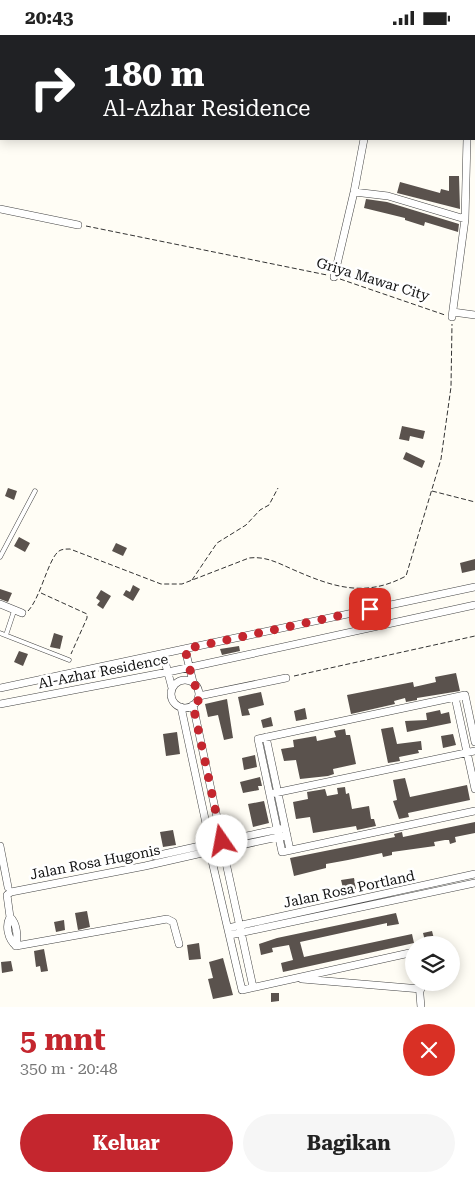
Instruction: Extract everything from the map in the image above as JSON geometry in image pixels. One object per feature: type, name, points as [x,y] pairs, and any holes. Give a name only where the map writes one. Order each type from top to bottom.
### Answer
[{"type":"street","points":[[334,277],[364,140]]},
{"type":"street","points":[[467,140],[465,219],[453,315],[475,315]]},
{"type":"street","points":[[354,192],[388,196],[465,219]]},
{"type":"street","points":[[0,209],[78,225]]},
{"type":"street","name":"Al-Azhar Residence","points":[[0,687],[475,587]]},
{"type":"street","points":[[0,604],[22,613]]},
{"type":"street","name":"Al-Azhar Residence","points":[[0,704],[168,671],[475,605]]},
{"type":"street","points":[[163,654],[172,687],[172,701],[181,707],[187,708],[193,705],[199,696],[198,688],[193,682],[185,649]]},
{"type":"street","points":[[199,696],[286,678]]},
{"type":"street","points":[[172,687],[181,680],[193,682]]},
{"type":"street","points":[[475,741],[465,695],[258,739],[274,793],[282,832],[282,852],[475,811]]},
{"type":"street","points":[[455,697],[475,789]]},
{"type":"street","points":[[193,705],[254,987]]},
{"type":"street","points":[[181,707],[242,990],[405,954]]},
{"type":"street","points":[[186,731],[198,728]]},
{"type":"street","points":[[274,793],[475,751]]},
{"type":"street","points":[[222,845],[282,832]]},
{"type":"street","points":[[210,847],[216,838],[222,845]]},
{"type":"street","points":[[210,847],[220,852],[222,845]]},
{"type":"street","points":[[0,846],[8,887]]},
{"type":"street","name":"Jalan Rosa Hugonis","points":[[155,856],[210,847]]},
{"type":"street","name":"Jalan Rosa Hugonis","points":[[179,944],[173,922],[167,919],[16,946],[9,936],[8,921],[10,917],[7,895],[11,892],[145,866],[210,847]]},
{"type":"street","name":"Jalan Rosa Portland","points":[[240,929],[475,873]]},
{"type":"street","name":"Jalan Rosa Portland","points":[[229,931],[475,883]]},
{"type":"street","points":[[294,979],[405,985]]},
{"type":"street","points":[[420,991],[421,1007]]},
{"type":"lane","points":[[0,557],[34,491]]},
{"type":"lane","points":[[6,635],[14,611]]},
{"type":"lane","points":[[0,633],[68,660]]},
{"type":"path","name":"Griya Mawar City","points":[[78,225],[334,277],[453,315]]},
{"type":"path","points":[[22,613],[30,610],[40,593],[54,557],[63,549],[70,549],[155,583],[174,584],[192,581],[250,558],[261,557],[311,577],[352,589],[362,590],[388,584],[408,573],[432,491],[445,433],[451,387],[453,315]]},
{"type":"path","points":[[192,581],[217,543],[224,536],[246,525],[260,510],[269,505],[278,489]]},
{"type":"path","points":[[432,491],[475,503]]},
{"type":"path","points":[[40,593],[86,614],[87,618],[68,660]]},
{"type":"path","points":[[286,678],[475,636]]},
{"type":"building","points":[[449,176],[459,176],[460,209],[397,193],[400,182],[440,193],[441,189],[449,191]]},
{"type":"building","points":[[366,199],[387,202],[459,224],[458,232],[425,222],[424,226],[405,220],[405,218],[364,208]]},
{"type":"building","points":[[402,426],[425,431],[423,439],[410,436],[409,441],[399,439]]},
{"type":"building","points":[[406,452],[425,461],[422,468],[403,459]]},
{"type":"building","points":[[8,488],[17,491],[14,500],[5,496]]},
{"type":"building","points":[[19,537],[30,543],[25,552],[14,546]]},
{"type":"building","points":[[116,543],[127,548],[123,556],[112,551]]},
{"type":"building","points":[[475,559],[475,570],[462,573],[460,563]]},
{"type":"building","points":[[133,585],[140,589],[133,601],[123,595],[126,590],[130,592]]},
{"type":"building","points":[[0,589],[12,593],[8,602],[0,599]]},
{"type":"building","points":[[101,590],[111,596],[103,609],[97,605],[100,601],[96,598]]},
{"type":"building","points":[[54,633],[63,636],[60,649],[50,647]]},
{"type":"building","points":[[239,646],[240,651],[222,655],[220,649]]},
{"type":"building","points":[[19,651],[28,654],[23,666],[14,662]]},
{"type":"building","points":[[456,673],[460,691],[417,698],[417,700],[406,702],[405,698],[394,701],[395,704],[351,714],[347,695],[413,682],[414,687],[436,682],[435,677]]},
{"type":"building","points":[[261,692],[264,705],[248,709],[250,715],[242,716],[238,697]]},
{"type":"building","points":[[227,699],[233,738],[224,740],[218,715],[208,717],[205,704]]},
{"type":"building","points":[[305,708],[307,719],[296,721],[294,711]]},
{"type":"building","points":[[440,710],[441,714],[449,712],[451,723],[407,732],[405,721],[427,720],[426,713]]},
{"type":"building","points":[[271,717],[273,726],[263,728],[261,720]]},
{"type":"building","points":[[393,727],[397,744],[421,741],[422,750],[418,750],[419,753],[399,757],[400,761],[388,763],[381,729]]},
{"type":"building","points":[[345,729],[346,735],[350,735],[356,764],[333,769],[334,774],[328,776],[300,779],[296,760],[284,761],[281,749],[294,747],[293,740],[316,736],[317,741],[336,737],[334,731]]},
{"type":"building","points":[[177,732],[180,754],[166,756],[163,734]]},
{"type":"building","points":[[453,734],[456,745],[443,748],[441,736]]},
{"type":"building","points":[[255,755],[257,767],[244,770],[242,758]]},
{"type":"building","points":[[260,777],[262,786],[258,786],[259,790],[243,793],[240,782]]},
{"type":"building","points":[[405,778],[410,797],[467,785],[470,800],[408,813],[409,817],[399,819],[393,801],[397,800],[393,780]]},
{"type":"building","points":[[345,787],[346,794],[349,793],[352,809],[369,806],[371,819],[374,819],[376,826],[357,830],[356,826],[313,833],[310,817],[296,819],[293,802],[308,799],[307,792],[325,789],[327,796],[338,794],[337,788]]},
{"type":"building","points":[[264,801],[269,823],[253,827],[248,804]]},
{"type":"building","points":[[475,822],[475,833],[455,837],[456,842],[450,844],[449,840],[445,840],[434,842],[435,846],[392,852],[392,855],[383,857],[382,853],[326,864],[326,868],[294,876],[290,858],[395,837],[394,834],[402,832],[403,837]]},
{"type":"building","points":[[173,830],[176,845],[163,847],[160,832]]},
{"type":"building","points":[[354,878],[356,889],[348,890],[348,887],[343,888],[341,880]]},
{"type":"building","points":[[87,911],[90,927],[78,930],[75,913]]},
{"type":"building","points":[[396,913],[399,924],[387,926],[387,923],[300,942],[304,957],[412,934],[412,936],[405,936],[405,945],[283,972],[281,963],[293,960],[289,945],[272,948],[273,952],[261,955],[259,944],[277,938]]},
{"type":"building","points":[[64,920],[65,930],[56,932],[54,922]]},
{"type":"building","points":[[432,931],[433,936],[424,936],[423,933]]},
{"type":"building","points":[[199,943],[201,959],[189,960],[187,945]]},
{"type":"building","points":[[44,949],[48,971],[41,972],[40,966],[36,967],[34,951]]},
{"type":"building","points":[[223,958],[233,995],[213,999],[208,979],[213,978],[209,962]]},
{"type":"building","points":[[11,961],[13,971],[2,973],[1,962]]},
{"type":"building","points":[[271,993],[279,993],[279,1001],[271,1002]]},
{"type":"route","points":[[222,841],[193,705],[198,701],[199,692],[193,682],[185,649],[370,609]]}]
